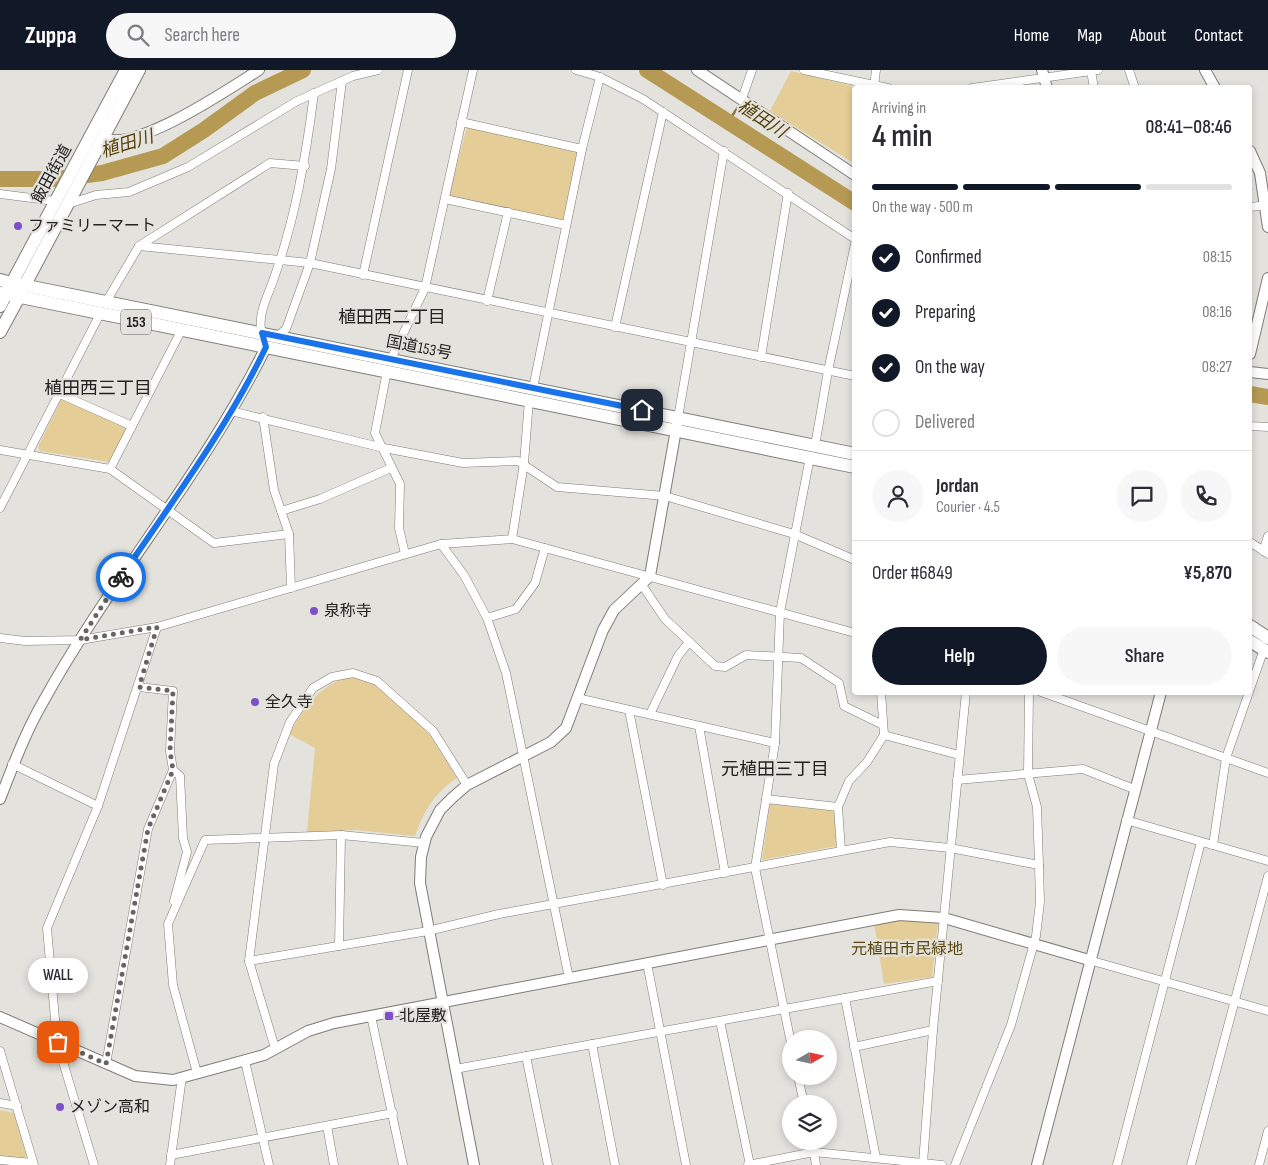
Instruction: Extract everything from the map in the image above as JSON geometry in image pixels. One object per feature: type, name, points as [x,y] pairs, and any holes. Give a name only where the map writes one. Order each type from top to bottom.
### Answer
[{"type":"main road","name":"飯田街道","points":[[68,204],[126,70]]},
{"type":"main road","name":"飯田街道","points":[[10,289],[62,189],[95,145],[139,70]]},
{"type":"main road","points":[[0,306],[68,204]]},
{"type":"main road","points":[[0,332],[10,289]]},
{"type":"main road","name":"国道153号","points":[[10,289],[106,302],[277,335],[529,400],[677,424]]},
{"type":"main road","name":"国道153号","points":[[10,289],[100,314],[181,331],[266,347],[533,388],[677,424],[813,452],[852,466]]},
{"type":"main road","name":"国道153号","points":[[813,452],[852,454]]},
{"type":"main road","points":[[1252,628],[1267,646]]},
{"type":"main road","points":[[1252,641],[1267,646]]},
{"type":"street","points":[[95,145],[131,140],[197,109],[259,70]]},
{"type":"street","points":[[68,204],[96,195],[129,192],[188,167],[297,101],[342,81],[378,70]]},
{"type":"street","points":[[363,275],[408,70]]},
{"type":"street","points":[[405,554],[399,528],[400,484],[375,433],[389,365],[425,288],[473,70]]},
{"type":"street","points":[[576,70],[600,78],[637,96],[724,151],[852,237]]},
{"type":"street","points":[[697,70],[742,98],[852,173]]},
{"type":"street","points":[[742,98],[752,70]]},
{"type":"street","points":[[804,70],[870,85]]},
{"type":"street","points":[[874,85],[876,70]]},
{"type":"street","points":[[1129,70],[1134,85]]},
{"type":"street","points":[[1205,70],[1213,85]]},
{"type":"street","points":[[994,85],[1094,71],[1094,85]]},
{"type":"street","points":[[533,388],[582,149],[600,78]]},
{"type":"street","points":[[0,799],[12,764],[42,703],[80,640],[231,411],[266,347],[277,335],[286,329],[310,263],[331,169],[342,81]]},
{"type":"street","points":[[266,347],[259,320],[281,259],[305,166],[314,93]]},
{"type":"street","points":[[615,327],[663,112]]},
{"type":"street","points":[[461,122],[582,149]]},
{"type":"street","points":[[474,1165],[454,1069],[420,884],[421,857],[424,843],[440,810],[467,785],[524,754],[551,742],[566,728],[602,630],[614,610],[650,576],[724,151]]},
{"type":"street","points":[[1252,155],[1260,173],[1267,206],[1268,227]]},
{"type":"street","points":[[106,302],[139,246],[270,163],[305,166]]},
{"type":"street","points":[[761,357],[788,193]]},
{"type":"street","points":[[0,194],[55,201]]},
{"type":"street","points":[[445,199],[566,225]]},
{"type":"street","points":[[1252,207],[1267,206]]},
{"type":"street","points":[[487,301],[508,212]]},
{"type":"street","points":[[139,246],[310,263],[852,375]]},
{"type":"street","points":[[788,1030],[755,868],[775,743],[780,612],[794,534],[813,452],[852,258]]},
{"type":"street","points":[[1252,346],[1268,278]]},
{"type":"street","points":[[0,508],[100,314]]},
{"type":"street","points":[[110,469],[181,331]]},
{"type":"street","points":[[1252,372],[1268,374]]},
{"type":"street","points":[[60,394],[132,426]]},
{"type":"street","points":[[512,539],[524,463],[529,400]]},
{"type":"street","points":[[231,411],[263,417],[384,448],[463,463],[518,461],[524,463],[557,486],[665,496],[794,534],[852,559]]},
{"type":"street","points":[[263,417],[274,490],[289,534],[291,588]]},
{"type":"street","points":[[1252,426],[1268,427]]},
{"type":"street","points":[[0,450],[110,469],[214,543],[289,534]]},
{"type":"street","points":[[281,511],[320,499],[391,468]]},
{"type":"street","points":[[1252,543],[1265,553],[1268,536]]},
{"type":"street","points":[[0,638],[25,641],[80,640],[157,627],[441,544],[512,539],[852,631]]},
{"type":"street","points":[[441,544],[464,575],[487,618],[506,674],[569,978]]},
{"type":"street","points":[[487,618],[516,609],[535,583],[544,548]]},
{"type":"street","points":[[642,585],[665,619],[715,666],[725,667],[746,655],[801,658],[839,683],[844,706],[883,725]]},
{"type":"street","points":[[94,1165],[58,1042],[47,928],[98,806],[139,687],[157,627]]},
{"type":"street","points":[[650,714],[678,656],[689,642]]},
{"type":"street","points":[[1252,684],[1267,646]]},
{"type":"street","points":[[276,1048],[249,961],[274,764],[290,722],[314,688],[332,677],[353,673],[377,681],[433,731],[467,785]]},
{"type":"street","points":[[106,1064],[148,829],[173,770],[170,751],[173,691],[139,687]]},
{"type":"street","points":[[841,850],[838,807],[849,780],[867,762],[884,735],[881,695]]},
{"type":"street","points":[[923,1163],[933,1030],[966,695]]},
{"type":"street","points":[[955,1165],[1011,1026],[1034,944],[1040,902],[1037,807],[1028,774],[1029,695]]},
{"type":"street","points":[[1049,695],[1268,773]]},
{"type":"street","points":[[1037,1165],[1089,960],[1160,695]]},
{"type":"street","points":[[1213,845],[1226,758],[1248,695]]},
{"type":"street","points":[[578,698],[775,743]]},
{"type":"street","points":[[629,710],[663,885]]},
{"type":"street","points":[[699,726],[725,873]]},
{"type":"street","points":[[884,735],[959,755]]},
{"type":"street","points":[[12,764],[98,806]]},
{"type":"street","points":[[957,780],[1083,769],[1134,790]]},
{"type":"street","points":[[173,770],[180,776],[184,838],[187,852],[168,924],[173,985],[197,1073]]},
{"type":"street","points":[[766,799],[838,807]]},
{"type":"street","points":[[1126,820],[1268,861]]},
{"type":"street","points":[[168,924],[205,840],[342,835],[424,843]]},
{"type":"street","points":[[339,946],[342,835]]},
{"type":"street","points":[[249,961],[428,931],[499,914],[890,842],[950,848],[1039,865]]},
{"type":"street","points":[[1117,1165],[1201,842]]},
{"type":"street","points":[[1191,1165],[1268,876]]},
{"type":"street","points":[[0,1017],[135,1076],[173,1080],[264,1055],[317,1028],[900,915],[944,918],[1268,1011]]},
{"type":"street","points":[[647,963],[686,1165]]},
{"type":"street","points":[[454,1069],[938,981]]},
{"type":"street","points":[[845,998],[876,1158]]},
{"type":"street","points":[[372,1016],[403,1165]]},
{"type":"street","points":[[720,1021],[749,1165],[814,1152],[942,1165]]},
{"type":"street","points":[[854,1046],[933,1030]]},
{"type":"street","points":[[592,1044],[615,1165]]},
{"type":"street","points":[[0,1051],[33,1164],[0,1160]]},
{"type":"street","points":[[526,1056],[548,1165]]},
{"type":"street","points":[[245,1061],[269,1165]]},
{"type":"street","points":[[170,1165],[182,1077]]},
{"type":"street","points":[[0,1103],[17,1106]]},
{"type":"street","points":[[171,1155],[393,1113]]},
{"type":"street","points":[[327,1126],[334,1165]]},
{"type":"street","points":[[1259,1165],[1268,1131]]},
{"type":"street","points":[[814,1152],[816,1165]]},
{"type":"green space","points":[[791,71],[852,86],[852,162],[770,111]]},
{"type":"green space","points":[[467,127],[577,152],[563,220],[448,197]]},
{"type":"green space","points":[[62,398],[127,428],[109,462],[40,451],[38,447]]},
{"type":"green space","points":[[343,678],[364,678],[382,687],[429,734],[457,778],[436,796],[422,818],[415,836],[357,830],[307,832],[315,748],[289,734],[305,708],[317,695]]},
{"type":"green space","points":[[770,804],[834,811],[837,846],[762,860]]},
{"type":"green space","name":"元植田市民緑地","points":[[898,920],[938,922],[932,977],[884,984],[874,923]]},
{"type":"green space","points":[[0,1110],[14,1113],[26,1156],[23,1159],[0,1157]]},
{"type":"waterway","name":"植田川","points":[[0,179],[57,179],[102,173],[163,156],[204,130],[255,93],[303,70]]},
{"type":"waterway","name":"植田川","points":[[647,70],[852,201]]},
{"type":"waterway","points":[[728,122],[738,107]]},
{"type":"waterway","name":"植田川","points":[[1252,394],[1268,397]]},
{"type":"way so far","points":[[58,1042],[106,1064],[148,829],[173,770],[170,751],[173,691],[139,687],[157,627],[80,640],[121,577]]},
{"type":"place","name":"ファミリーマート","points":[[18,226]]},
{"type":"place","name":"泉称寺","points":[[314,611]]},
{"type":"place","name":"全久寺","points":[[255,702]]},
{"type":"place","name":"北屋敷","points":[[389,1016]]},
{"type":"place","name":"WALL","points":[[58,1042]]},
{"type":"place","name":"メゾン高和","points":[[60,1107]]},
{"type":"district","name":"植田西二丁目","points":[[392,317]]},
{"type":"district","name":"植田西三丁目","points":[[98,388]]},
{"type":"district","name":"元植田三丁目","points":[[775,769]]},
{"type":"route","points":[[121,577],[231,411],[252,375],[266,347],[262,333],[642,410]]}]
